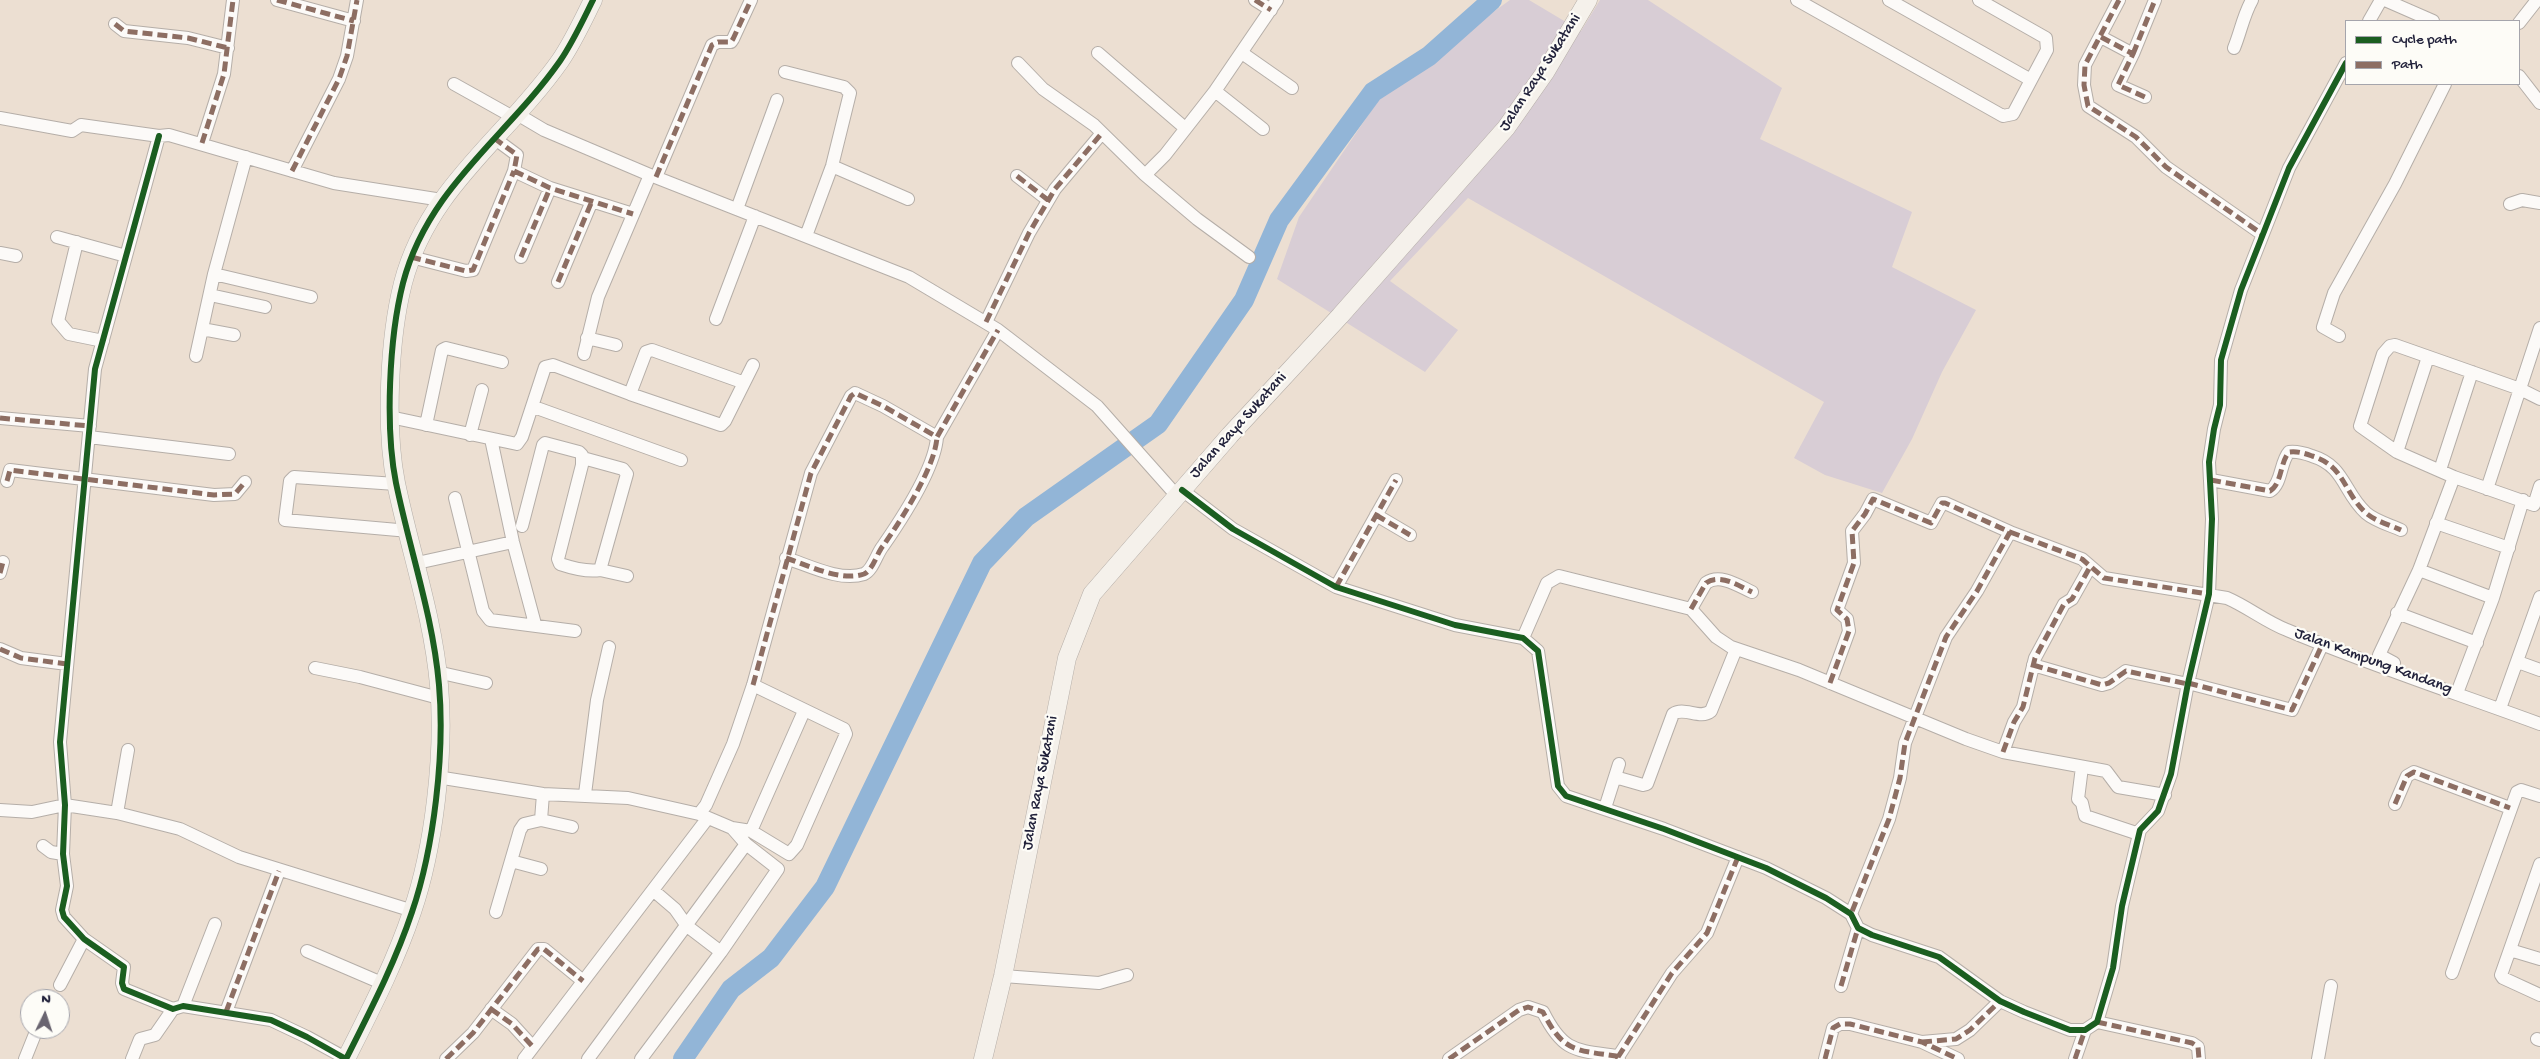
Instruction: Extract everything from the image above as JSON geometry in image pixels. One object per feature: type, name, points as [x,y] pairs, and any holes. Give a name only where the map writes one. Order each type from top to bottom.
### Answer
[{"type":"main road","points":[[346,1059],[384,984],[413,911],[432,834],[440,745],[437,672],[417,563],[396,484],[390,417],[391,363],[402,286],[422,231],[442,200],[470,162],[515,116],[561,59],[593,0]]},
{"type":"main road","name":"Jalan Raya Sukatani","points":[[983,1059],[1002,976],[1054,712],[1067,658],[1080,619],[1092,594],[1179,493],[1359,295],[1506,128],[1546,71],[1588,0]]},
{"type":"street","points":[[202,144],[224,74],[233,0]]},
{"type":"street","points":[[276,0],[354,21]]},
{"type":"street","points":[[292,171],[339,79],[347,56],[357,0]]},
{"type":"street","points":[[584,354],[598,297],[633,214],[653,176],[712,45],[718,42],[730,42],[733,39],[751,0]]},
{"type":"street","points":[[1145,175],[1165,155],[1215,91],[1274,5],[1255,0]]},
{"type":"street","points":[[1889,0],[2031,80]]},
{"type":"street","points":[[1805,2],[2003,116],[2013,114],[2047,50],[2046,38],[1979,0]]},
{"type":"street","points":[[2119,0],[2086,65],[2084,85],[2088,106],[2136,137],[2166,167],[2262,234]]},
{"type":"street","points":[[2145,97],[2118,85],[2155,0]]},
{"type":"street","points":[[2234,48],[2242,29],[2243,15],[2252,0]]},
{"type":"street","points":[[2370,20],[2380,0]]},
{"type":"street","points":[[2385,0],[2431,20]]},
{"type":"street","points":[[2520,22],[2537,0]]},
{"type":"street","points":[[115,24],[124,31],[188,38],[228,48]]},
{"type":"street","points":[[2101,37],[2133,54]]},
{"type":"street","points":[[1098,53],[1185,128]]},
{"type":"street","points":[[1242,53],[1292,88]]},
{"type":"street","points":[[1018,63],[1043,89],[1094,125],[1145,175],[1197,219],[1249,258]]},
{"type":"street","points":[[454,84],[544,130],[653,176],[909,277],[986,322],[1045,364],[1097,406],[1179,493],[1233,529],[1336,587],[1454,625],[1523,638],[1538,651],[1545,708],[1561,792],[1580,801],[1606,808],[1766,868],[1826,898],[1850,914],[1858,928],[1872,935],[1938,956],[2000,1001],[2070,1030],[2085,1030],[2098,1022],[2113,968],[2122,906],[2141,828],[2158,811],[2171,774],[2188,683],[2209,594],[2212,569],[2209,462],[2214,428],[2220,405],[2221,360],[2241,290],[2289,168],[2345,65]]},
{"type":"street","points":[[785,72],[849,90],[849,98],[832,166],[806,236]]},
{"type":"street","points":[[2520,77],[2540,102]]},
{"type":"street","points":[[2340,336],[2323,327],[2334,293],[2399,175],[2444,85]]},
{"type":"street","points":[[1215,91],[1263,130]]},
{"type":"street","points":[[737,209],[777,100]]},
{"type":"street","points":[[0,118],[72,131],[81,126],[160,136],[169,135],[334,183],[442,200]]},
{"type":"street","points":[[986,322],[1029,233],[1048,200],[1068,170],[1102,133]]},
{"type":"street","points":[[160,136],[96,368],[60,742],[65,805],[63,854],[67,886],[62,910],[70,925],[84,939],[124,967],[122,983],[124,989],[178,1007],[226,1012],[271,1020],[307,1037],[346,1059]]},
{"type":"street","points":[[411,257],[466,271],[472,270],[518,161],[518,155],[494,138]]},
{"type":"street","points":[[196,356],[214,274],[246,157]]},
{"type":"street","points":[[832,166],[908,199]]},
{"type":"street","points":[[514,171],[550,188],[633,214]]},
{"type":"street","points":[[1017,176],[1048,200]]},
{"type":"street","points":[[521,257],[550,188]]},
{"type":"street","points":[[2510,204],[2522,200],[2540,203]]},
{"type":"street","points":[[558,282],[592,201]]},
{"type":"street","points":[[716,318],[755,216]]},
{"type":"street","points":[[57,237],[126,256]]},
{"type":"street","points":[[77,242],[58,321],[68,334],[103,341]]},
{"type":"street","points":[[0,253],[16,256]]},
{"type":"street","points":[[214,274],[311,297]]},
{"type":"street","points":[[210,295],[265,307]]},
{"type":"street","points":[[2487,489],[2540,328]]},
{"type":"street","points":[[202,329],[234,335]]},
{"type":"street","points":[[786,558],[833,573],[862,574],[868,572],[882,546],[892,534],[925,473],[937,445],[938,437],[998,330]]},
{"type":"street","points":[[587,338],[616,345]]},
{"type":"street","points":[[2532,504],[2454,477],[2397,452],[2360,426],[2360,419],[2385,348],[2395,346],[2520,389],[2540,399]]},
{"type":"street","points":[[426,425],[442,350],[446,348],[502,362]]},
{"type":"street","points":[[630,394],[646,352],[652,350],[742,382]]},
{"type":"street","points":[[2397,452],[2428,357]]},
{"type":"street","points":[[519,442],[534,407],[545,367],[548,365],[553,365],[721,425],[725,421],[742,382],[753,365]]},
{"type":"street","points":[[2440,470],[2472,372]]},
{"type":"street","points":[[470,435],[482,390]]},
{"type":"street","points":[[524,1059],[654,891],[703,816],[732,744],[753,684],[786,558],[811,473],[853,393],[883,406],[938,437]]},
{"type":"street","points":[[534,407],[681,460]]},
{"type":"street","points":[[390,417],[513,444],[519,442],[541,450]]},
{"type":"street","points":[[0,418],[229,454]]},
{"type":"street","points":[[491,439],[513,542],[535,624]]},
{"type":"street","points":[[522,526],[541,450],[545,443],[579,452],[583,458],[623,469],[627,474],[600,570]]},
{"type":"street","points":[[2211,480],[2270,491],[2277,484],[2285,456],[2289,452],[2296,451],[2326,460],[2341,474],[2352,497],[2368,514],[2401,530]]},
{"type":"street","points":[[583,458],[558,559],[560,564],[565,566],[592,571],[600,570],[627,576]]},
{"type":"street","points":[[7,481],[10,470],[214,495],[234,494],[245,482]]},
{"type":"street","points":[[396,484],[294,477],[290,481],[285,520],[409,531]]},
{"type":"street","points":[[2454,477],[2419,570],[2397,613],[2379,656],[2458,690],[2540,716]]},
{"type":"street","points":[[1336,587],[1396,480]]},
{"type":"street","points":[[2458,690],[2477,643],[2509,548],[2540,486]]},
{"type":"street","points":[[455,498],[483,611],[486,616],[490,620],[575,630]]},
{"type":"street","name":"Jalan Kampung Kandang","points":[[1830,683],[1849,631],[1847,619],[1837,610],[1854,563],[1852,531],[1865,514],[1872,500],[1875,499],[1931,523],[1942,504],[1946,503],[2010,532],[2082,559],[2104,578],[2209,594],[2245,605],[2278,626],[2322,645],[2458,690],[2540,724]]},
{"type":"street","points":[[1376,515],[1410,535]]},
{"type":"street","points":[[2436,523],[2509,548]]},
{"type":"street","points":[[1850,914],[1889,819],[1900,778],[1905,743],[1946,637],[1977,591],[2010,532]]},
{"type":"street","points":[[417,563],[513,542]]},
{"type":"street","points":[[2003,752],[2014,722],[2023,707],[2033,666],[2064,604],[2072,599],[2090,567]]},
{"type":"street","points":[[2419,570],[2493,598]]},
{"type":"street","points":[[1523,638],[1547,583],[1560,576],[1691,609],[1724,644],[1830,683],[1913,719],[2003,752],[2108,771],[2114,784],[2118,787],[2165,795]]},
{"type":"street","points":[[1691,609],[1706,583],[1710,580],[1729,581],[1752,592]]},
{"type":"street","points":[[2502,703],[2536,623],[2540,597]]},
{"type":"street","points":[[2397,613],[2477,643]]},
{"type":"street","points":[[2033,666],[2102,685],[2109,683],[2126,671],[2188,683],[2292,710],[2322,645]]},
{"type":"street","points":[[585,794],[597,700],[609,648]]},
{"type":"street","points":[[0,649],[20,658],[67,664]]},
{"type":"street","points":[[1606,808],[1617,771],[1643,785],[1647,784],[1673,714],[1678,712],[1705,714],[1711,711],[1736,649]]},
{"type":"street","points":[[2518,662],[2540,670]]},
{"type":"street","points":[[315,668],[360,677],[439,698]]},
{"type":"street","points":[[437,672],[486,683]]},
{"type":"street","points":[[641,1059],[721,952],[797,845],[846,734],[844,729],[804,711],[753,684]]},
{"type":"street","points":[[751,831],[804,711]]},
{"type":"street","points":[[117,813],[128,750]]},
{"type":"street","points":[[2082,767],[2078,799],[2082,803],[2085,816],[2139,834]]},
{"type":"street","points":[[2395,804],[2407,776],[2414,772],[2510,808]]},
{"type":"street","points":[[437,777],[543,794],[585,794],[628,798],[703,816],[732,828],[751,831],[789,854]]},
{"type":"street","points":[[2452,973],[2518,790],[2540,796]]},
{"type":"street","points":[[541,820],[543,794]]},
{"type":"street","points":[[0,810],[32,812],[65,805],[117,813],[180,828],[239,857],[279,871],[413,911]]},
{"type":"street","points":[[496,912],[524,824],[541,820],[572,827]]},
{"type":"street","points":[[732,828],[746,844],[778,870]]},
{"type":"street","points":[[588,1059],[746,844]]},
{"type":"street","points":[[43,846],[51,852],[63,854]]},
{"type":"street","points":[[1449,1059],[1519,1010],[1528,1007],[1543,1012],[1559,1039],[1578,1049],[1619,1058],[1672,973],[1706,933],[1738,857]]},
{"type":"street","points":[[511,861],[541,869]]},
{"type":"street","points":[[2540,864],[2501,976],[2540,995]]},
{"type":"street","points":[[226,1012],[279,871]]},
{"type":"street","points":[[654,891],[675,909],[687,926],[721,952]]},
{"type":"street","points":[[132,1059],[140,1039],[155,1035],[178,1007],[215,924]]},
{"type":"street","points":[[1841,986],[1858,928]]},
{"type":"street","points":[[60,985],[84,939]]},
{"type":"street","points":[[446,1059],[473,1033],[538,949],[544,949],[583,982]]},
{"type":"street","points":[[2510,950],[2540,959]]},
{"type":"street","points":[[306,951],[384,984]]},
{"type":"street","points":[[1002,976],[1099,983],[1127,975]]},
{"type":"street","points":[[2318,1059],[2331,986]]},
{"type":"street","points":[[1922,1042],[1956,1039],[1970,1030],[2000,1001]]},
{"type":"street","points":[[491,1009],[512,1024],[533,1047]]},
{"type":"street","points":[[2098,1022],[2192,1042],[2198,1047],[2199,1059]]},
{"type":"street","points":[[1825,1059],[1834,1028],[1840,1024],[1850,1024],[1922,1042],[1958,1059]]},
{"type":"street","points":[[2075,1059],[2085,1030]]},
{"type":"street","points":[[25,1059],[33,1039]]},
{"type":"shaded area","points":[[1510,0],[1529,0],[1581,31],[1600,0],[1648,0],[1782,88],[1760,139],[1912,212],[1892,267],[1976,310],[1942,372],[1912,439],[1882,493],[1825,475],[1794,458],[1824,402],[1468,198],[1390,281],[1458,330],[1425,372],[1277,279],[1299,217],[1386,89]]},
{"type":"waterway","points":[[683,1059],[731,989],[771,958],[825,887],[982,563],[1026,517],[1158,424],[1244,300],[1279,220],[1373,92],[1429,56],[1492,0]]},
{"type":"marked path","points":[[202,143],[224,74],[233,0]]},
{"type":"marked path","points":[[277,0],[354,21]]},
{"type":"marked path","points":[[292,171],[339,79],[347,56],[357,0]]},
{"type":"marked path","points":[[656,177],[712,45],[718,42],[731,42],[751,0]]},
{"type":"marked path","points":[[1255,0],[1271,10]]},
{"type":"marked path","points":[[2119,0],[2085,65],[2084,85],[2088,106],[2136,137],[2166,167],[2262,234],[2261,238]]},
{"type":"marked path","points":[[2133,54],[2155,0]]},
{"type":"marked path","points":[[115,24],[124,31],[188,38],[228,48]]},
{"type":"marked path","points":[[2101,37],[2133,54],[2118,85],[2145,97]]},
{"type":"marked path","points":[[986,322],[1029,233],[1055,189],[1102,133]]},
{"type":"marked path","points":[[494,138],[517,155],[514,171],[550,188],[633,214]]},
{"type":"marked path","points":[[411,257],[466,271],[473,270],[514,171]]},
{"type":"marked path","points":[[1017,176],[1048,200]]},
{"type":"marked path","points":[[521,257],[550,188]]},
{"type":"marked path","points":[[558,282],[592,201]]},
{"type":"marked path","points":[[753,685],[811,473],[851,396],[855,393],[883,406],[937,437],[998,330]]},
{"type":"marked path","points":[[0,418],[90,426]]},
{"type":"marked path","points":[[786,558],[845,576],[855,576],[867,572],[924,478],[935,450],[937,437]]},
{"type":"marked path","points":[[2211,480],[2270,491],[2277,483],[2289,452],[2303,453],[2323,460],[2331,466],[2343,480],[2352,497],[2366,513],[2378,521],[2401,530]]},
{"type":"marked path","points":[[7,481],[10,470],[214,495],[235,494],[245,482]]},
{"type":"marked path","points":[[1336,587],[1396,480]]},
{"type":"marked path","points":[[1830,683],[1849,631],[1847,619],[1837,610],[1854,563],[1852,531],[1865,514],[1873,499],[1931,523],[1942,503],[1945,503],[2010,532],[1977,591],[1946,637],[1905,743],[1900,778],[1889,819],[1851,914]]},
{"type":"marked path","points":[[1376,515],[1410,535]]},
{"type":"marked path","points":[[2010,532],[2082,559],[2104,578],[2209,594],[2209,590]]},
{"type":"marked path","points":[[0,573],[3,562]]},
{"type":"marked path","points":[[2003,752],[2014,722],[2023,707],[2035,658],[2064,604],[2072,599],[2090,567]]},
{"type":"marked path","points":[[1691,609],[1706,583],[1711,580],[1723,580],[1752,592]]},
{"type":"marked path","points":[[2188,683],[2292,710],[2322,645]]},
{"type":"marked path","points":[[0,649],[21,658],[67,664]]},
{"type":"marked path","points":[[2033,665],[2102,685],[2109,683],[2126,671],[2188,684]]},
{"type":"marked path","points":[[2395,804],[2407,776],[2414,772],[2510,808]]},
{"type":"marked path","points":[[1618,1057],[1672,973],[1707,933],[1738,857]]},
{"type":"marked path","points":[[226,1012],[279,871]]},
{"type":"marked path","points":[[1841,986],[1858,928]]},
{"type":"marked path","points":[[446,1059],[473,1033],[538,949],[544,949],[583,981]]},
{"type":"marked path","points":[[1922,1042],[1956,1039],[1970,1030],[2000,1001]]},
{"type":"marked path","points":[[1449,1059],[1519,1010],[1528,1007],[1543,1012],[1557,1035],[1572,1047],[1616,1056],[1619,1059]]},
{"type":"marked path","points":[[491,1009],[512,1024],[533,1047]]},
{"type":"marked path","points":[[2097,1022],[2192,1043],[2198,1047],[2199,1059]]},
{"type":"marked path","points":[[1825,1059],[1833,1028],[1840,1024],[1850,1024],[1922,1042],[1958,1059]]},
{"type":"marked path","points":[[2075,1059],[2085,1030]]},
{"type":"cycle path","points":[[159,136],[95,369],[60,742],[65,805],[63,854],[67,886],[62,910],[64,917],[84,939],[124,967],[122,983],[124,989],[173,1009],[183,1006],[271,1020],[307,1037],[346,1059],[390,968],[412,912],[420,887],[432,830],[439,770],[440,712],[436,659],[432,634],[396,483],[390,436],[390,383],[394,330],[403,283],[415,249],[430,219],[449,191],[539,89],[560,61],[574,39],[593,0]]},
{"type":"cycle path","points":[[1182,490],[1233,529],[1336,587],[1455,625],[1523,638],[1538,651],[1558,786],[1566,796],[1664,829],[1766,868],[1826,898],[1851,914],[1858,928],[1872,935],[1939,957],[2000,1001],[2070,1030],[2085,1030],[2097,1022],[2113,968],[2122,906],[2140,830],[2158,811],[2171,774],[2188,683],[2209,594],[2212,519],[2209,462],[2220,405],[2221,360],[2241,290],[2289,168],[2345,65]]}]
